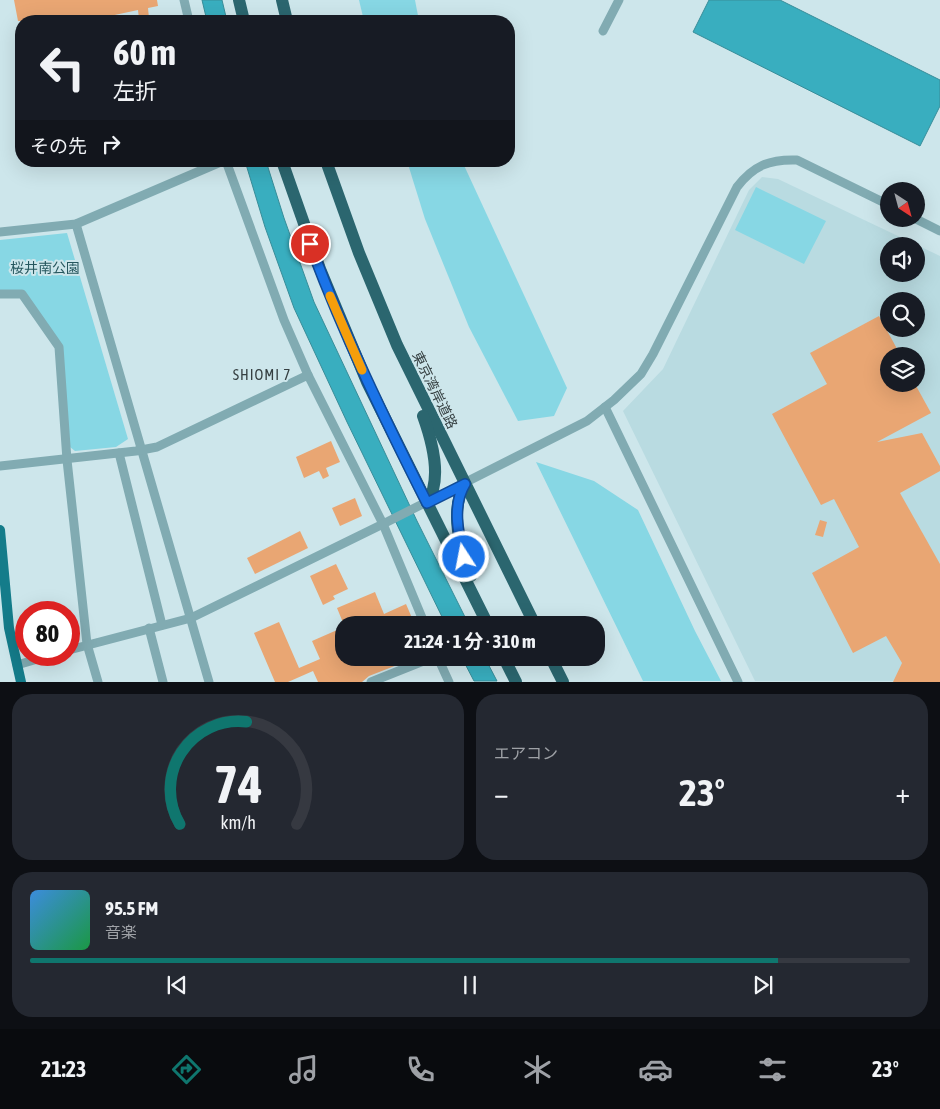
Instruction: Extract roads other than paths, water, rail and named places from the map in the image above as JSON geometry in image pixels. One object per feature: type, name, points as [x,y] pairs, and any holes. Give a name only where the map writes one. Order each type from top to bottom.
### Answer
[{"type":"highway","points":[[239,0],[243,15]]},
{"type":"highway","points":[[282,0],[286,15]]},
{"type":"highway","points":[[284,167],[308,239],[345,333],[367,382],[484,616]]},
{"type":"highway","name":"東京湾岸道路","points":[[328,167],[358,252],[397,345],[531,616]]},
{"type":"highway","points":[[397,345],[431,440],[434,482],[432,496],[427,503]]},
{"type":"highway","points":[[465,484],[459,494],[458,503],[460,541],[486,616]]},
{"type":"highway","points":[[508,666],[516,682]]},
{"type":"highway","points":[[556,666],[564,682]]},
{"type":"main road","points":[[0,530],[9,628],[15,656]]},
{"type":"main road","points":[[17,666],[21,682]]},
{"type":"street","points":[[184,0],[188,15]]},
{"type":"street","points":[[604,31],[619,0]]},
{"type":"street","points":[[80,646],[191,618],[427,503],[587,421],[606,407],[641,374],[737,188],[752,170],[771,161],[782,159],[796,160],[880,201]]},
{"type":"street","points":[[0,232],[76,224],[210,167]]},
{"type":"street","points":[[226,167],[284,320],[308,375],[383,524],[421,616]]},
{"type":"street","points":[[925,223],[940,230]]},
{"type":"street","points":[[76,224],[209,682]]},
{"type":"street","points":[[0,294],[22,294],[58,347],[67,460],[87,644],[98,682]]},
{"type":"street","points":[[0,466],[67,460],[157,447],[308,375]]},
{"type":"street","points":[[606,407],[738,682]]},
{"type":"street","points":[[119,453],[162,625]]},
{"type":"street","points":[[149,628],[162,682]]},
{"type":"street","points":[[371,682],[411,666]]},
{"type":"street","points":[[442,666],[449,682]]},
{"type":"district","name":"SHIOMI 7","points":[[262,375]]},
{"type":"park label","name":"桜井南公園","points":[[45,268]]}]
